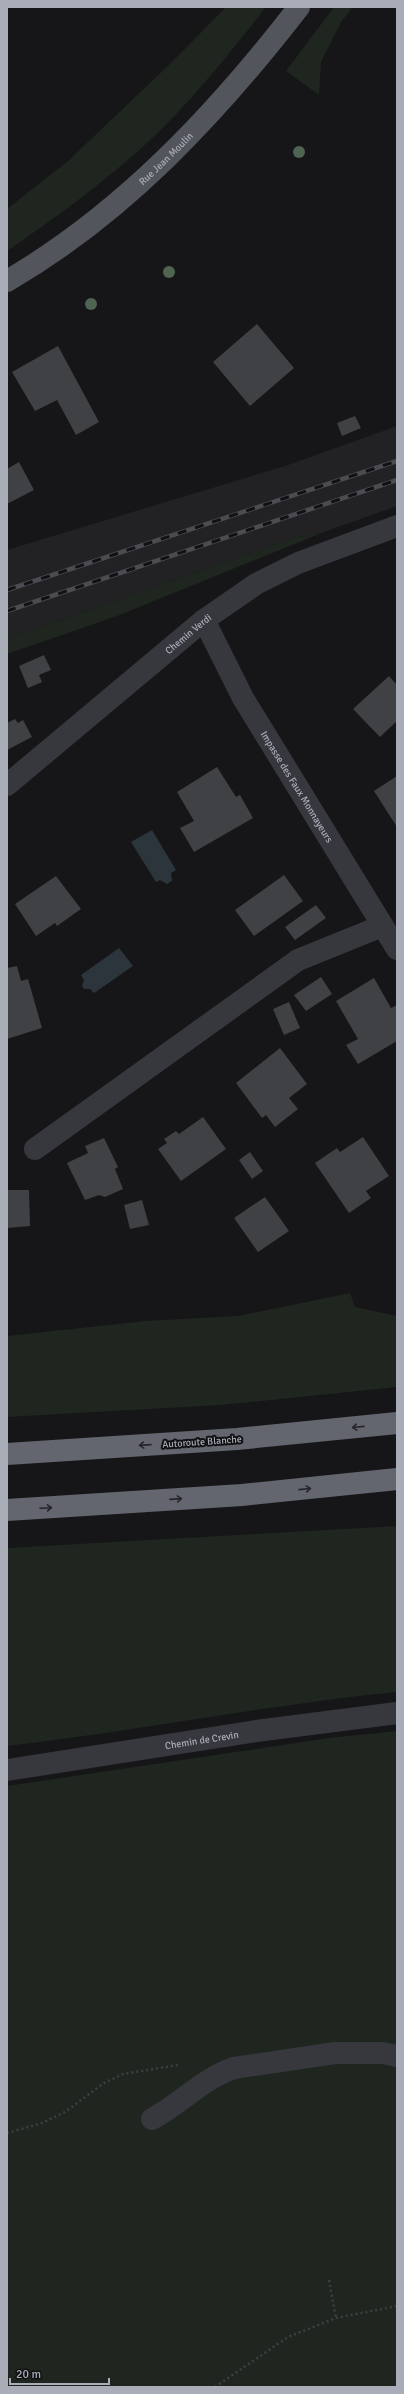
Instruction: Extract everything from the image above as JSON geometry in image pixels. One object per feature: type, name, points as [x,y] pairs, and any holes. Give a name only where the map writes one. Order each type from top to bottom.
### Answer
[{"type":"highway","name":"Autoroute Blanche","points":[[7,1454],[237,1439],[397,1423]]},
{"type":"highway","points":[[7,1510],[242,1495],[397,1479]]},
{"type":"main road","name":"Rue Jean Moulin","points":[[7,281],[67,242],[156,169],[206,118],[267,48],[299,7]]},
{"type":"street","name":"Chemin Verdi","points":[[7,785],[204,620],[256,584],[298,563],[397,526]]},
{"type":"street","name":"Impasse des Faux Monnayeurs","points":[[204,620],[243,698],[397,949]]},
{"type":"street","points":[[35,1149],[298,960],[382,926]]},
{"type":"street","name":"Chemin de Crevin","points":[[7,1770],[256,1731],[397,1713]]},
{"type":"street","points":[[152,2119],[169,2110],[223,2071],[234,2068],[334,2053],[383,2053],[397,2056]]},
{"type":"path","points":[[7,2133],[42,2123],[65,2112],[104,2083],[123,2074],[182,2064]]},
{"type":"path","points":[[329,2280],[336,2318]]},
{"type":"path","points":[[216,2387],[276,2344],[336,2318],[397,2306]]},
{"type":"shaded area","points":[[226,7],[266,7],[194,95],[146,144],[78,200],[7,251],[7,209],[68,161],[172,62]]},
{"type":"shaded area","points":[[334,7],[353,7],[341,22],[321,62],[319,95],[286,71]]},
{"type":"shaded area","points":[[397,426],[397,506],[324,532],[293,538],[7,639],[7,550],[288,465]]},
{"type":"shaded area","points":[[324,532],[117,616],[7,654],[7,639],[293,538]]},
{"type":"shaded area","points":[[152,830],[176,870],[171,873],[172,881],[167,884],[160,880],[156,882],[131,842]]},
{"type":"shaded area","points":[[119,948],[133,966],[94,993],[90,989],[84,989],[82,986],[84,980],[81,975]]},
{"type":"shaded area","points":[[350,1293],[355,1307],[397,1316],[397,1387],[221,1405],[7,1417],[7,1336],[146,1321],[238,1316]]},
{"type":"shaded area","points":[[397,1526],[397,1692],[348,1697],[7,1746],[7,1548]]},
{"type":"shaded area","points":[[397,1731],[397,2387],[7,2387],[7,1786],[329,1738]]},
{"type":"building","points":[[257,324],[294,368],[250,406],[213,362]]},
{"type":"building","points":[[58,346],[99,422],[76,435],[57,400],[35,411],[12,372]]},
{"type":"building","points":[[355,416],[361,428],[342,436],[337,423]]},
{"type":"building","points":[[19,462],[34,490],[7,504],[7,469]]},
{"type":"building","points":[[44,655],[51,670],[39,675],[42,682],[28,688],[19,666]]},
{"type":"building","points":[[389,676],[397,685],[397,721],[380,737],[353,709]]},
{"type":"building","points":[[15,719],[18,723],[23,720],[32,737],[7,750],[7,723]]},
{"type":"building","points":[[217,767],[236,797],[240,795],[253,818],[194,852],[180,828],[194,821],[177,792]]},
{"type":"building","points":[[397,776],[397,827],[374,791]]},
{"type":"building","points":[[284,875],[303,901],[254,936],[235,910]]},
{"type":"building","points":[[56,876],[81,909],[57,926],[55,923],[36,936],[15,904]]},
{"type":"building","points":[[316,905],[326,918],[295,940],[285,927]]},
{"type":"building","points":[[17,966],[21,981],[28,979],[42,1028],[7,1039],[7,968]]},
{"type":"building","points":[[321,977],[332,994],[306,1011],[294,995]]},
{"type":"building","points":[[374,978],[391,1008],[397,1005],[397,1041],[358,1064],[346,1045],[358,1039],[336,1001]]},
{"type":"building","points":[[289,1002],[300,1028],[284,1035],[273,1009]]},
{"type":"building","points":[[280,1048],[307,1084],[289,1098],[298,1109],[275,1127],[266,1115],[262,1118],[236,1083]]},
{"type":"building","points":[[203,1117],[226,1149],[181,1181],[158,1149],[167,1143],[164,1139],[176,1131],[179,1134]]},
{"type":"building","points":[[363,1137],[389,1176],[366,1191],[371,1198],[349,1213],[315,1163],[337,1148],[340,1152]]},
{"type":"building","points":[[104,1138],[118,1167],[115,1169],[123,1189],[105,1197],[99,1195],[85,1200],[67,1163],[88,1153],[85,1146]]},
{"type":"building","points":[[250,1152],[263,1171],[252,1179],[239,1160]]},
{"type":"building","points":[[7,1190],[29,1190],[30,1226],[7,1228]]},
{"type":"building","points":[[265,1197],[289,1231],[258,1252],[234,1218]]},
{"type":"building","points":[[142,1200],[149,1225],[130,1229],[124,1205]]},
{"type":"railway","points":[[7,590],[397,461]]},
{"type":"railway","points":[[7,611],[397,480]]}]
